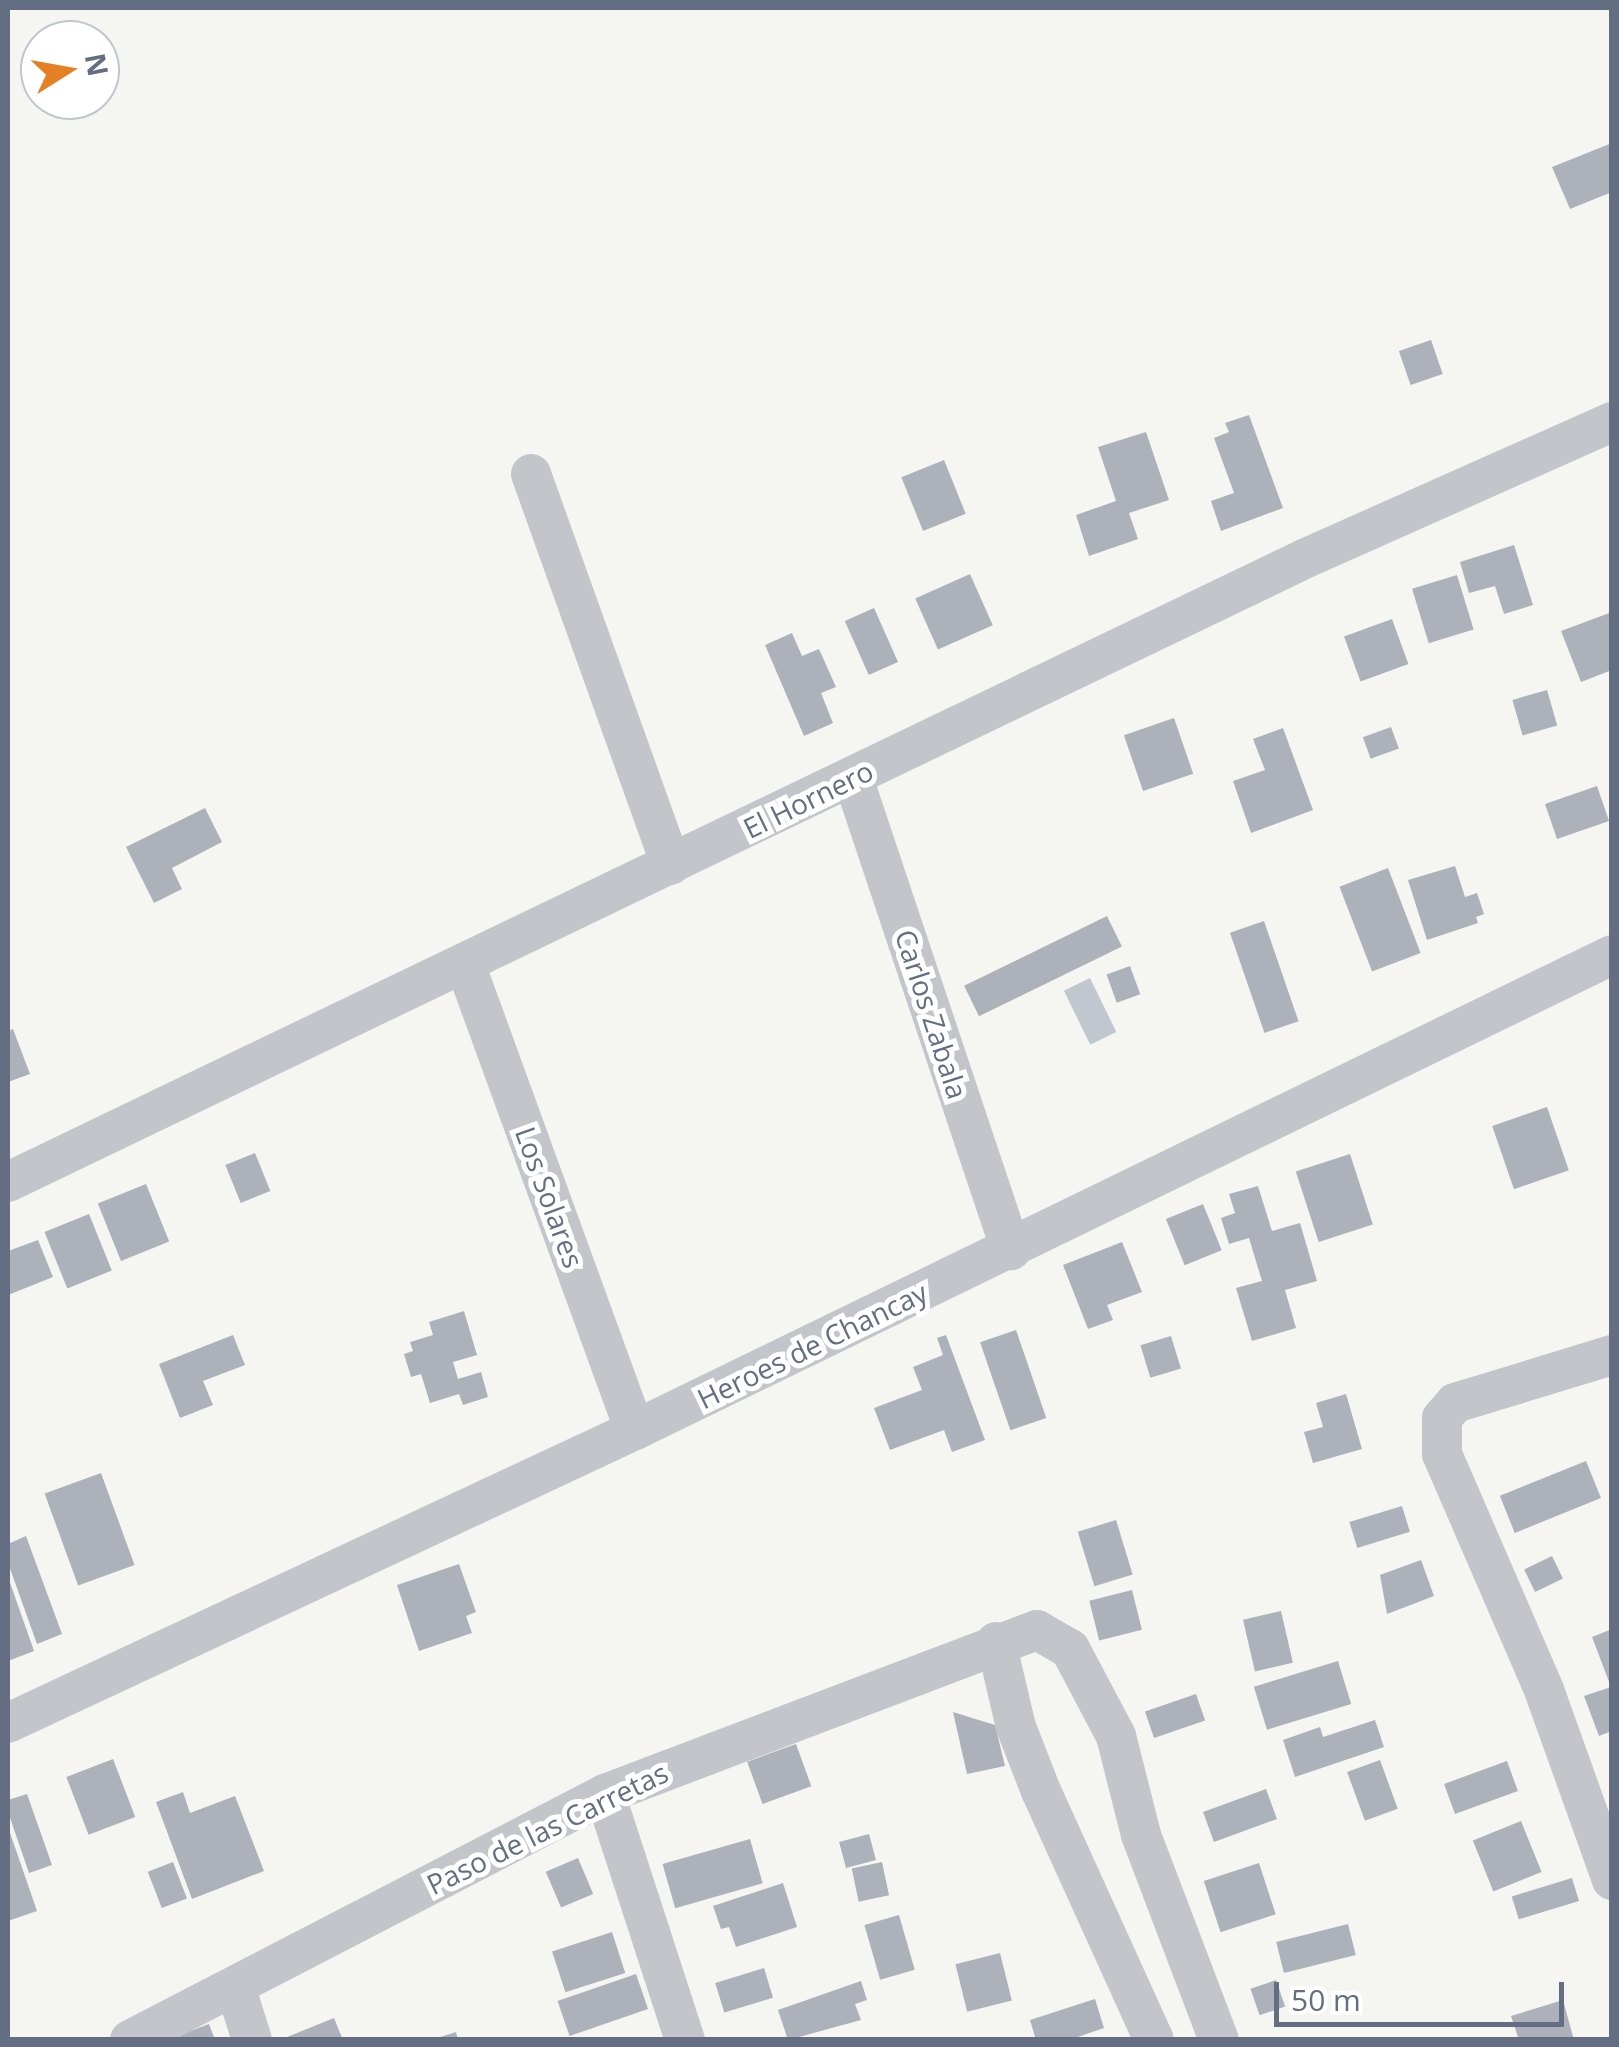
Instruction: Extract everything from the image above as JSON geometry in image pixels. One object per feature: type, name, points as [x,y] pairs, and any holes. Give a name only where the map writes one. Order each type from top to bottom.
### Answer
[{"type":"street","name":"El Hornero","points":[[8,1182],[1304,559],[1612,422]]},
{"type":"street","points":[[531,474],[671,865]]},
{"type":"street","name":"Carlos Zabala","points":[[852,778],[1010,1250]]},
{"type":"street","name":"Heroes de Chancay","points":[[8,1722],[635,1430],[1612,955]]},
{"type":"street","name":"Los Solares","points":[[465,964],[635,1430]]},
{"type":"street","points":[[1612,1355],[1454,1403],[1442,1418],[1442,1454],[1544,1690],[1612,1880]]},
{"type":"street","name":"Paso de las Carretas","points":[[130,2040],[236,1989],[604,1794],[1036,1630],[1070,1649],[1116,1736],[1141,1835],[1218,2040]]},
{"type":"street","points":[[996,1642],[1016,1727],[1041,1791],[1154,2040]]},
{"type":"street","points":[[604,1794],[685,2040]]},
{"type":"street","points":[[236,1989],[252,2040]]},
{"type":"shaded area","points":[[1090,978],[1116,1032],[1090,1045],[1064,991]]},
{"type":"building","points":[[1612,143],[1612,192],[1570,209],[1552,167]]},
{"type":"building","points":[[1431,340],[1443,374],[1411,385],[1399,351]]},
{"type":"building","points":[[1249,415],[1283,508],[1221,531],[1211,501],[1234,493],[1214,438],[1229,432],[1225,423]]},
{"type":"building","points":[[1146,432],[1169,500],[1129,513],[1138,539],[1089,556],[1076,515],[1116,501],[1098,447]]},
{"type":"building","points":[[944,460],[966,514],[923,531],[901,477]]},
{"type":"building","points":[[1514,545],[1533,605],[1504,614],[1495,586],[1469,593],[1460,562]]},
{"type":"building","points":[[970,574],[993,625],[938,650],[915,598]]},
{"type":"building","points":[[1457,575],[1474,630],[1429,643],[1412,589]]},
{"type":"building","points":[[874,608],[898,662],[869,675],[845,621]]},
{"type":"building","points":[[1612,612],[1612,670],[1581,682],[1561,631]]},
{"type":"building","points":[[1392,619],[1408,664],[1360,682],[1344,636]]},
{"type":"building","points":[[792,633],[802,656],[819,649],[836,687],[821,693],[833,723],[804,736],[765,645]]},
{"type":"building","points":[[1547,690],[1557,726],[1523,735],[1512,700]]},
{"type":"building","points":[[1174,718],[1193,774],[1143,791],[1124,735]]},
{"type":"building","points":[[1391,727],[1399,749],[1371,759],[1363,737]]},
{"type":"building","points":[[1283,728],[1313,810],[1251,833],[1233,781],[1265,770],[1253,739]]},
{"type":"building","points":[[1597,786],[1609,821],[1557,839],[1545,804]]},
{"type":"building","points":[[205,808],[222,842],[172,868],[182,889],[154,903],[126,847]]},
{"type":"building","points":[[1455,866],[1465,897],[1477,893],[1484,914],[1476,917],[1478,923],[1427,940],[1408,880]]},
{"type":"building","points":[[1388,868],[1421,953],[1372,972],[1339,887]]},
{"type":"building","points":[[1107,916],[1122,947],[979,1016],[964,986]]},
{"type":"building","points":[[1264,921],[1299,1021],[1264,1033],[1230,933]]},
{"type":"building","points":[[1130,966],[1140,994],[1117,1003],[1107,975]]},
{"type":"building","points":[[13,1029],[30,1074],[8,1082],[8,1031]]},
{"type":"building","points":[[1547,1107],[1569,1170],[1514,1189],[1492,1126]]},
{"type":"building","points":[[255,1153],[270,1191],[241,1203],[225,1165]]},
{"type":"building","points":[[1350,1154],[1373,1224],[1319,1242],[1296,1172]]},
{"type":"building","points":[[146,1184],[169,1241],[121,1261],[98,1203]]},
{"type":"building","points":[[1258,1186],[1272,1231],[1300,1223],[1317,1281],[1285,1290],[1296,1328],[1252,1341],[1236,1288],[1262,1281],[1249,1238],[1229,1244],[1221,1218],[1235,1213],[1229,1194]]},
{"type":"building","points":[[1203,1204],[1222,1250],[1185,1265],[1166,1219]]},
{"type":"building","points":[[89,1214],[112,1271],[67,1289],[44,1232]]},
{"type":"building","points":[[38,1240],[53,1277],[8,1295],[8,1251]]},
{"type":"building","points":[[1122,1242],[1142,1292],[1107,1305],[1113,1320],[1088,1329],[1063,1265]]},
{"type":"building","points":[[464,1311],[477,1355],[453,1362],[458,1379],[481,1372],[488,1397],[463,1405],[459,1394],[430,1403],[421,1374],[411,1377],[404,1354],[413,1351],[410,1342],[433,1335],[429,1322]]},
{"type":"building","points":[[1016,1330],[1046,1418],[1010,1430],[980,1342]]},
{"type":"building","points":[[233,1335],[245,1365],[203,1381],[213,1405],[180,1418],[159,1364]]},
{"type":"building","points":[[946,1335],[985,1440],[952,1452],[944,1430],[890,1450],[874,1408],[922,1390],[913,1367],[943,1355],[937,1338]]},
{"type":"building","points":[[1171,1336],[1181,1369],[1150,1378],[1140,1345]]},
{"type":"building","points":[[1346,1394],[1362,1449],[1313,1463],[1304,1432],[1323,1427],[1316,1403]]},
{"type":"building","points":[[1586,1461],[1601,1498],[1515,1533],[1500,1496]]},
{"type":"building","points":[[101,1473],[135,1565],[78,1586],[45,1494]]},
{"type":"building","points":[[1402,1506],[1410,1532],[1357,1548],[1349,1522]]},
{"type":"building","points":[[1116,1520],[1133,1575],[1094,1586],[1078,1532]]},
{"type":"building","points":[[26,1536],[62,1634],[37,1644],[8,1563],[8,1544]]},
{"type":"building","points":[[1552,1556],[1563,1578],[1535,1592],[1524,1570]]},
{"type":"building","points":[[1421,1560],[1434,1596],[1387,1614],[1380,1575]]},
{"type":"building","points":[[459,1564],[476,1612],[466,1616],[472,1633],[419,1651],[397,1585]]},
{"type":"building","points":[[8,1577],[34,1651],[8,1661]]},
{"type":"building","points":[[1132,1590],[1142,1630],[1099,1640],[1089,1601]]},
{"type":"building","points":[[1281,1611],[1293,1663],[1255,1671],[1243,1620]]},
{"type":"building","points":[[1612,1629],[1612,1731],[1599,1736],[1584,1696],[1611,1687],[1592,1637]]},
{"type":"building","points":[[1338,1661],[1351,1704],[1267,1730],[1254,1687]]},
{"type":"building","points":[[1196,1694],[1205,1720],[1154,1738],[1145,1712]]},
{"type":"building","points":[[953,1712],[995,1725],[1005,1766],[967,1774]]},
{"type":"building","points":[[1375,1720],[1384,1747],[1295,1777],[1283,1740],[1320,1727],[1323,1737]]},
{"type":"building","points":[[796,1744],[811,1786],[763,1804],[747,1762]]},
{"type":"building","points":[[113,1759],[135,1817],[89,1835],[66,1777]]},
{"type":"building","points":[[1380,1760],[1398,1809],[1365,1821],[1347,1772]]},
{"type":"building","points":[[1507,1761],[1518,1791],[1455,1814],[1444,1784]]},
{"type":"building","points":[[1266,1789],[1277,1819],[1214,1842],[1203,1812]]},
{"type":"building","points":[[183,1792],[190,1813],[235,1796],[264,1871],[192,1899],[156,1802]]},
{"type":"building","points":[[27,1794],[52,1865],[29,1873],[8,1812],[8,1800]]},
{"type":"building","points":[[1521,1821],[1542,1872],[1493,1891],[1473,1840]]},
{"type":"building","points":[[8,1827],[37,1911],[8,1921]]},
{"type":"building","points":[[869,1834],[876,1860],[846,1868],[839,1842]]},
{"type":"building","points":[[750,1839],[763,1883],[675,1908],[663,1864]]},
{"type":"building","points":[[578,1858],[593,1894],[561,1908],[546,1872]]},
{"type":"building","points":[[173,1862],[187,1898],[162,1908],[148,1872]]},
{"type":"building","points":[[882,1862],[889,1895],[859,1902],[852,1868]]},
{"type":"building","points":[[1259,1863],[1276,1914],[1221,1932],[1204,1881]]},
{"type":"building","points":[[1572,1878],[1579,1901],[1519,1919],[1512,1896]]},
{"type":"building","points":[[783,1883],[797,1927],[736,1947],[729,1927],[721,1929],[713,1906]]},
{"type":"building","points":[[899,1915],[915,1970],[880,1980],[864,1925]]},
{"type":"building","points":[[1348,1924],[1356,1955],[1284,1973],[1276,1942]]},
{"type":"building","points":[[612,1932],[625,1973],[565,1992],[552,1951]]},
{"type":"building","points":[[1000,1953],[1012,2001],[967,2012],[955,1964]]},
{"type":"building","points":[[764,1968],[773,1998],[724,2013],[715,1983]]},
{"type":"building","points":[[636,1974],[648,2009],[570,2036],[558,2001]]},
{"type":"building","points":[[1276,1980],[1285,2006],[1260,2015],[1250,1989]]},
{"type":"building","points":[[861,1981],[867,2000],[855,2004],[861,2020],[788,2040],[778,2010]]},
{"type":"building","points":[[1095,1999],[1104,2028],[1069,2040],[1036,2040],[1030,2020]]},
{"type":"building","points":[[1563,2000],[1574,2040],[1519,2040],[1511,2016]]},
{"type":"building","points":[[334,2018],[343,2040],[282,2040],[282,2039]]},
{"type":"building","points":[[209,2024],[215,2040],[169,2040],[169,2039]]},
{"type":"building","points":[[456,2032],[458,2040],[434,2040],[434,2039]]}]
